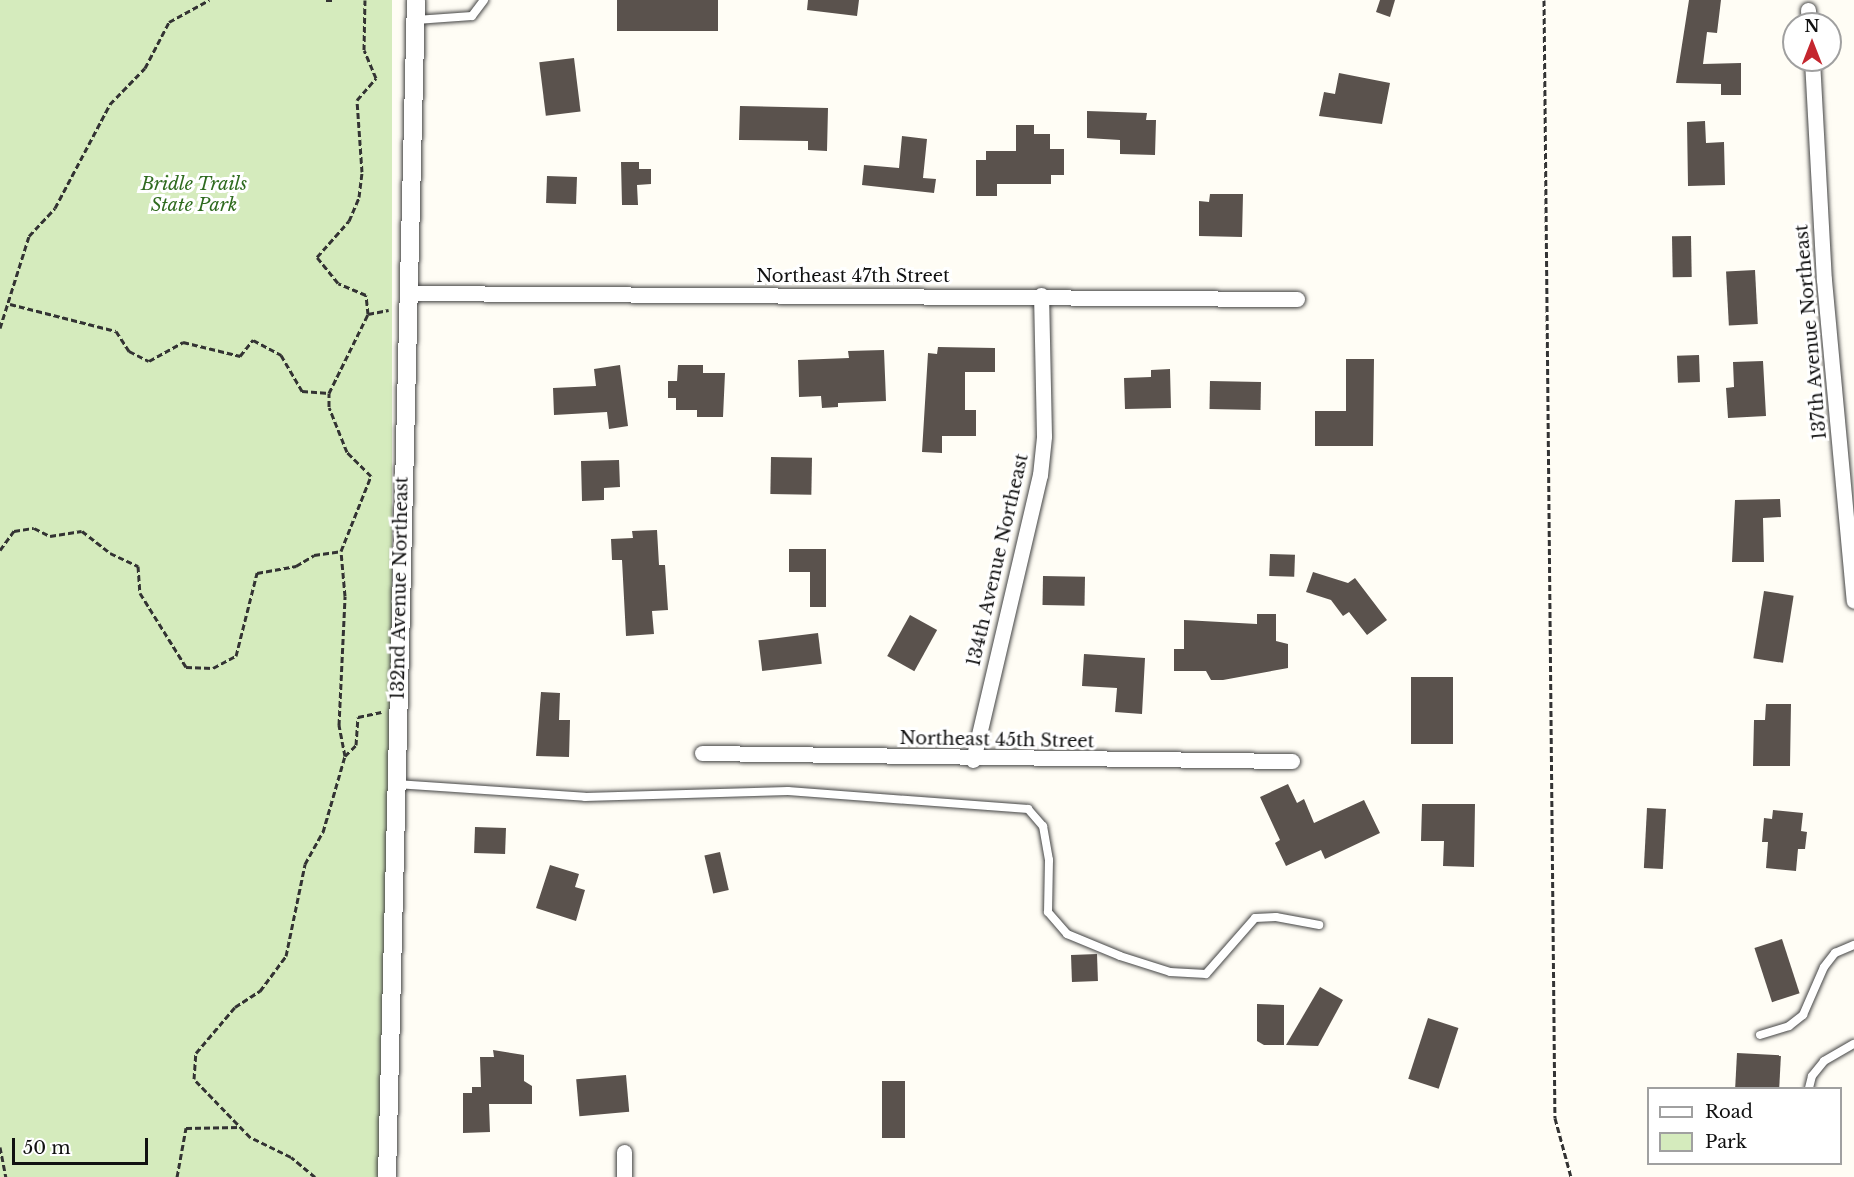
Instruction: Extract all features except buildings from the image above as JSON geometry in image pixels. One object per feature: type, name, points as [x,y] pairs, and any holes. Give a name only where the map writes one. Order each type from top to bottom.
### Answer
[{"type":"street","name":"132nd Avenue Northeast","points":[[387,1177],[416,0]]},
{"type":"street","name":"137th Avenue Northeast","points":[[1813,72],[1824,280],[1854,601]]},
{"type":"street","name":"Northeast 47th Street","points":[[409,293],[1041,295],[1297,299]]},
{"type":"street","name":"134th Avenue Northeast","points":[[973,760],[1040,475],[1044,436],[1041,295]]},
{"type":"street","name":"Northeast 45th Street","points":[[702,753],[973,760],[1292,761]]},
{"type":"street","points":[[624,1152],[624,1177]]},
{"type":"lane","points":[[416,20],[472,16],[484,0]]},
{"type":"lane","points":[[395,784],[585,797],[788,791],[1028,809],[1043,826],[1049,860],[1048,912],[1067,934],[1120,956],[1170,972],[1206,974],[1255,918],[1276,917],[1319,925]]},
{"type":"lane","points":[[1760,1035],[1789,1026],[1803,1016],[1824,967],[1834,953],[1854,945]]},
{"type":"lane","points":[[1809,1087],[1812,1076],[1824,1061],[1854,1044]]},
{"type":"path","points":[[0,328],[10,304],[29,236],[55,208],[110,104],[145,68],[170,22],[209,0]]},
{"type":"path","points":[[326,0],[334,0]]},
{"type":"path","points":[[315,1177],[291,1156],[240,1127],[194,1079],[196,1053],[235,1007],[260,991],[286,956],[305,864],[323,832],[345,756],[339,725],[345,596],[341,551],[371,476],[347,452],[329,407],[329,393],[368,314],[366,295],[338,283],[316,257],[349,221],[360,197],[362,172],[357,100],[376,78],[364,50],[365,0]]},
{"type":"path","points":[[1544,0],[1555,1118],[1571,1177]]},
{"type":"path","points":[[10,304],[116,330],[129,351],[149,361],[183,342],[240,356],[253,340],[281,354],[302,391],[329,393]]},
{"type":"path","points":[[368,314],[390,310]]},
{"type":"path","points":[[0,550],[14,531],[34,528],[50,536],[82,531],[110,553],[138,566],[141,594],[186,667],[213,668],[236,656],[257,573],[296,566],[314,555],[341,551]]},
{"type":"path","points":[[345,756],[356,745],[358,717],[397,709]]},
{"type":"path","points":[[177,1177],[186,1128],[240,1127]]},
{"type":"path","points":[[0,1147],[6,1177]]},
{"type":"green space","name":"Bridle Trails State Park","points":[[0,0],[392,0],[392,1177],[0,1177]]}]
